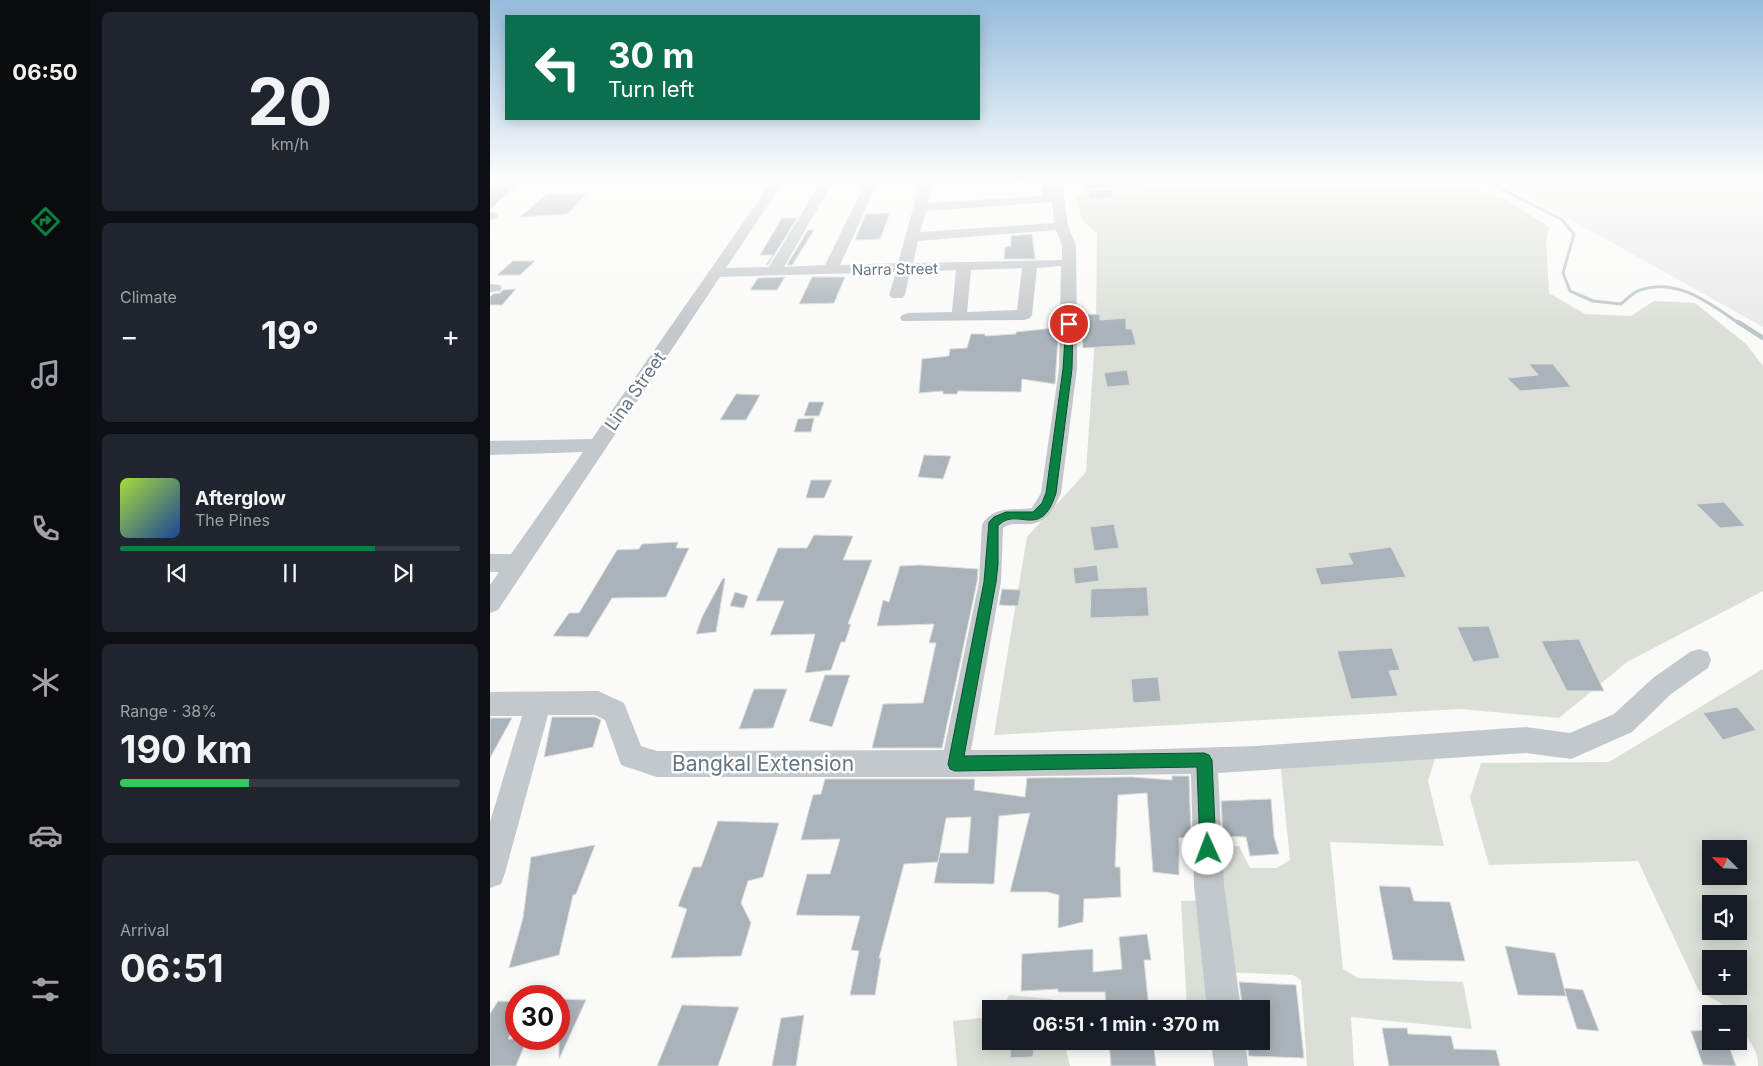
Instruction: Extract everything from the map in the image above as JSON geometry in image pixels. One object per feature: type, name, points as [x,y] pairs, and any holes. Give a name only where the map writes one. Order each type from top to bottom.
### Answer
[{"type":"street","name":"Lina Street","points":[[490,603],[597,445],[724,273],[750,230]]},
{"type":"street","points":[[774,271],[798,230]]},
{"type":"street","points":[[830,270],[849,230]]},
{"type":"street","points":[[897,296],[914,230]]},
{"type":"street","points":[[912,237],[1015,230]]},
{"type":"street","points":[[955,764],[990,582],[993,525],[1006,516],[1035,516],[1042,513],[1051,493],[1068,369],[1069,245],[1063,230]]},
{"type":"street","name":"Narra Street","points":[[724,273],[1058,264]]},
{"type":"street","points":[[908,318],[1024,315],[1030,265]]},
{"type":"street","points":[[958,316],[964,267]]},
{"type":"street","points":[[490,448],[597,445]]},
{"type":"street","points":[[490,563],[518,563]]},
{"type":"street","name":"Bangkal Extension","points":[[538,704],[598,703],[615,712],[631,756],[657,764],[955,764],[1265,758],[1526,740],[1571,746],[1623,723],[1662,686],[1699,660]]},
{"type":"street","points":[[490,704],[538,704],[490,872]]},
{"type":"street","points":[[1204,760],[1209,885],[1223,1000]]},
{"type":"street","points":[[1229,1050],[1231,1066]]},
{"type":"shaded area","points":[[1093,230],[1548,230],[1546,242],[1549,293],[1585,314],[1631,316],[1654,301],[1695,303],[1746,344],[1763,366],[1763,591],[1627,662],[1559,718],[1460,709],[994,735],[1027,537],[1086,472],[1096,323],[1097,233]]},
{"type":"shaded area","points":[[1589,230],[1763,230],[1763,327]]},
{"type":"shaded area","points":[[1763,669],[1763,1066],[1758,1066],[1755,1052],[1747,1037],[1747,1005],[1724,1005],[1706,995],[1747,995],[1747,950],[1702,950],[1702,993],[1699,991],[1638,861],[1489,865],[1470,798],[1481,763],[1609,762]]},
{"type":"shaded area","points":[[1437,752],[1428,781],[1444,846],[1330,842],[1343,969],[1358,978],[1463,982],[1472,1029],[1351,1017],[1354,1066],[1307,1066],[1301,980],[1293,975],[1224,972],[1224,1000],[1186,1000],[1181,901],[1210,900],[1209,847],[1239,846],[1250,868],[1277,868],[1290,860],[1280,760]]},
{"type":"shaded area","points":[[1009,995],[1052,1000],[1006,1000]]},
{"type":"shaded area","points":[[982,1018],[982,1050],[1066,1050],[1070,1066],[957,1066],[953,1021]]},
{"type":"building","points":[[775,230],[790,230],[768,265],[766,265],[773,255],[760,255]]},
{"type":"building","points":[[808,230],[814,230],[792,265],[787,265]]},
{"type":"building","points":[[859,230],[884,230],[880,239],[855,240]]},
{"type":"building","points":[[1032,234],[1035,259],[1004,259],[1005,247],[1011,246],[1011,236]]},
{"type":"building","points":[[513,261],[535,261],[520,275],[497,275]]},
{"type":"building","points":[[785,277],[777,290],[750,290],[758,278]]},
{"type":"building","points":[[812,277],[845,277],[834,303],[799,304]]},
{"type":"building","points":[[516,289],[502,305],[490,305],[490,297],[493,294],[500,293],[503,290]]},
{"type":"building","points":[[1100,314],[1100,320],[1126,318],[1126,329],[1132,329],[1136,345],[1083,348],[1081,315]]},
{"type":"building","points":[[1054,328],[1055,338],[1058,338],[1055,384],[1022,379],[1021,392],[958,391],[957,394],[943,394],[943,391],[919,393],[922,359],[949,356],[950,349],[967,348],[971,334],[985,334],[985,336],[1016,334],[1016,332]]},
{"type":"building","points":[[1529,364],[1553,364],[1571,387],[1520,391],[1507,378],[1538,375]]},
{"type":"building","points":[[1127,370],[1130,385],[1107,387],[1104,373]]},
{"type":"building","points":[[736,394],[760,395],[746,420],[720,420]]},
{"type":"building","points":[[809,402],[824,402],[819,416],[804,416]]},
{"type":"building","points":[[814,418],[811,432],[794,432],[798,419]]},
{"type":"building","points":[[924,455],[951,456],[943,479],[918,477]]},
{"type":"building","points":[[811,480],[832,480],[824,498],[806,498]]},
{"type":"building","points":[[1724,502],[1745,526],[1720,528],[1696,504]]},
{"type":"building","points":[[1114,524],[1119,548],[1094,551],[1090,527]]},
{"type":"building","points":[[814,535],[853,536],[843,560],[872,560],[848,624],[851,624],[845,642],[841,642],[831,670],[805,673],[815,634],[770,635],[784,601],[756,601],[778,548],[807,548]]},
{"type":"building","points":[[678,542],[676,548],[689,548],[666,597],[612,598],[588,637],[553,636],[569,613],[579,613],[617,550],[639,549],[642,544]]},
{"type":"building","points":[[1391,547],[1406,577],[1321,585],[1315,568],[1353,564],[1348,553]]},
{"type":"building","points":[[919,565],[978,569],[977,582],[942,748],[872,748],[883,704],[923,703],[936,643],[929,643],[934,624],[877,626],[883,600],[889,602],[900,566]]},
{"type":"building","points":[[1097,565],[1099,581],[1075,584],[1073,568]]},
{"type":"building","points":[[723,578],[725,579],[716,632],[696,634],[702,617]]},
{"type":"building","points":[[1147,587],[1149,616],[1090,618],[1091,589]]},
{"type":"building","points":[[1002,589],[1021,590],[1018,606],[999,605]]},
{"type":"building","points":[[735,592],[748,596],[744,608],[730,606]]},
{"type":"building","points":[[1489,626],[1500,658],[1473,662],[1457,627]]},
{"type":"building","points":[[1579,639],[1604,691],[1567,691],[1541,641]]},
{"type":"building","points":[[1392,648],[1400,670],[1389,671],[1398,696],[1351,699],[1337,651]]},
{"type":"building","points":[[825,675],[850,675],[832,727],[809,721]]},
{"type":"building","points":[[1158,677],[1161,701],[1133,703],[1131,679]]},
{"type":"building","points":[[754,689],[787,689],[773,728],[739,729]]},
{"type":"building","points":[[1737,707],[1756,730],[1723,740],[1703,713]]},
{"type":"building","points":[[552,717],[595,717],[601,720],[593,747],[544,757]]},
{"type":"building","points":[[490,718],[512,718],[490,758]]},
{"type":"building","points":[[1172,776],[1189,776],[1191,837],[1179,838],[1179,875],[1153,872],[1147,793],[1118,795],[1115,867],[1120,867],[1121,897],[1084,899],[1083,922],[1058,928],[1059,895],[1047,892],[1010,892],[1030,813],[999,816],[994,884],[934,883],[938,862],[904,864],[879,958],[881,958],[875,995],[850,995],[859,951],[851,950],[860,916],[796,915],[807,874],[830,874],[840,839],[801,840],[813,795],[821,794],[825,779],[975,779],[974,790],[1025,797],[1027,778],[1132,777],[1172,780]],"holes":[[[971,817],[968,853],[940,853],[938,862],[946,818]]]},
{"type":"building","points":[[1271,799],[1274,837],[1279,854],[1250,856],[1246,837],[1223,836],[1221,801]]},
{"type":"building","points":[[718,821],[779,823],[763,877],[748,881],[741,903],[751,923],[741,956],[671,958],[687,909],[678,906],[693,867],[701,867]]},
{"type":"building","points":[[595,845],[576,894],[573,895],[559,955],[509,968],[523,918],[531,857]]},
{"type":"building","points":[[1379,886],[1410,887],[1414,901],[1450,902],[1465,961],[1393,960]]},
{"type":"building","points":[[1147,934],[1151,960],[1144,960],[1148,1000],[1105,1000],[1105,992],[1058,992],[1058,989],[1021,991],[1022,954],[1093,949],[1093,972],[1122,969],[1119,937]]},
{"type":"building","points":[[1505,946],[1555,953],[1566,996],[1518,995]]},
{"type":"building","points":[[1239,982],[1296,985],[1304,1058],[1249,1056],[1248,1050],[1270,1050],[1270,1000],[1242,1000]]},
{"type":"building","points":[[1564,988],[1583,990],[1599,1031],[1577,1029]]},
{"type":"building","points":[[570,999],[586,1000],[570,1035]]},
{"type":"building","points":[[498,1001],[505,1001],[505,1050],[523,1050],[516,1066],[490,1066],[490,1014]]},
{"type":"building","points":[[682,1005],[739,1007],[718,1066],[657,1066]]},
{"type":"building","points":[[804,1015],[796,1066],[772,1066],[781,1018]]},
{"type":"building","points":[[1382,1028],[1407,1028],[1408,1034],[1451,1036],[1454,1049],[1496,1050],[1500,1066],[1389,1066]]},
{"type":"building","points":[[1702,1030],[1702,1050],[1730,1050],[1736,1066],[1703,1065],[1691,1031]]},
{"type":"building","points":[[559,1050],[563,1050],[559,1059]]},
{"type":"building","points":[[1010,1050],[1033,1050],[1033,1057],[1010,1058]]},
{"type":"building","points":[[1110,1050],[1154,1050],[1156,1066],[1111,1066]]},
{"type":"waterway","points":[[1570,230],[1574,234],[1563,273],[1570,291],[1593,301],[1621,304],[1632,294],[1640,290],[1667,287],[1680,290],[1705,301],[1740,324]]},
{"type":"waterway","points":[[1738,322],[1763,338]]},
{"type":"route","points":[[1069,324],[1068,369],[1054,458],[1051,493],[1042,513],[1035,516],[1006,516],[993,525],[991,532],[992,564],[990,582],[955,764],[1111,763],[1204,760],[1208,849]]}]
